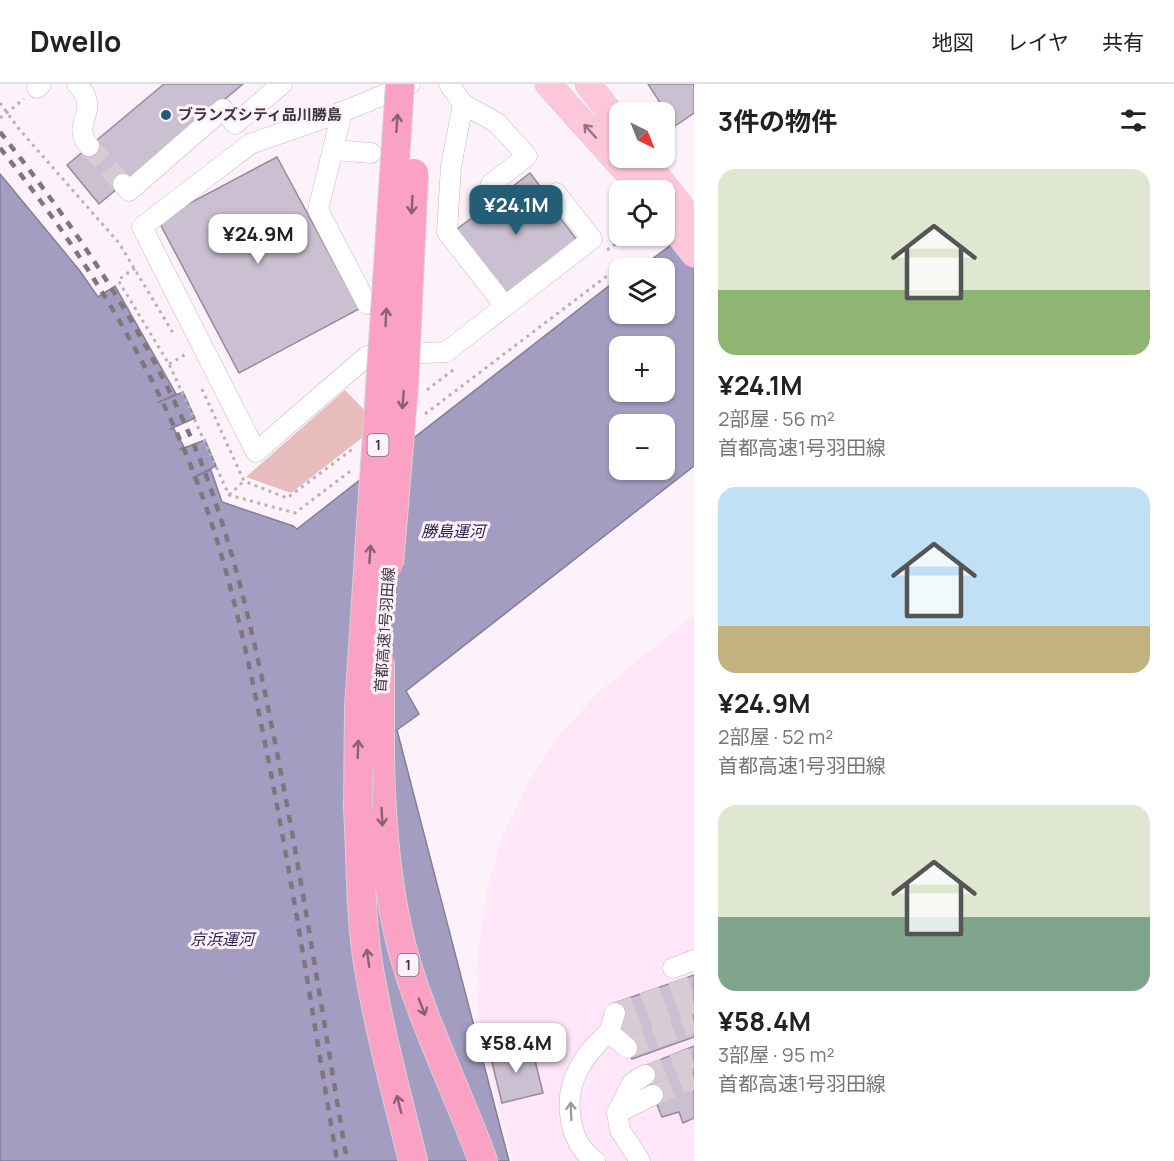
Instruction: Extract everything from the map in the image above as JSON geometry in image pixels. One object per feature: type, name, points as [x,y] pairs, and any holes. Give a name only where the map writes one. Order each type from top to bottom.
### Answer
[{"type":"highway","name":"首都高速1号羽田線","points":[[400,84],[359,708],[357,774],[363,919],[368,962],[382,1036],[413,1161]]},
{"type":"highway","name":"首都高速1号羽田線","points":[[419,84],[404,386],[380,666],[383,832],[386,868],[402,949],[420,1002],[483,1161]]},
{"type":"main road","points":[[548,84],[634,180]]},
{"type":"main road","points":[[588,84],[609,112]]},
{"type":"main road","points":[[649,168],[678,217],[694,254]]},
{"type":"lane","points":[[77,84],[88,103],[88,114],[81,129],[81,137],[89,146]]},
{"type":"lane","points":[[123,184],[129,191],[224,110],[235,124],[282,84]]},
{"type":"lane","points":[[410,84],[342,112],[250,144],[142,227],[256,452],[367,356],[446,352],[592,239],[556,192]]},
{"type":"lane","points":[[449,84],[463,104],[497,123],[527,156],[491,184]]},
{"type":"lane","points":[[463,104],[451,166],[447,232],[506,306]]},
{"type":"lane","points":[[342,112],[318,210],[367,304]]},
{"type":"lane","points":[[333,150],[371,153]]},
{"type":"lane","points":[[673,968],[694,960]]},
{"type":"lane","points":[[595,1161],[589,1157],[572,1134],[571,1094],[578,1070],[591,1049],[615,1024],[627,1048]]},
{"type":"lane","points":[[640,1161],[620,1130],[617,1113],[632,1083],[645,1075]]},
{"type":"lane","points":[[617,1113],[655,1099]]},
{"type":"path","points":[[0,118],[39,86]]},
{"type":"path","points":[[0,103],[19,129],[119,243],[174,335]]},
{"type":"path","points":[[599,257],[614,246]]},
{"type":"path","points":[[118,280],[135,267]]},
{"type":"path","points":[[180,345],[190,364]]},
{"type":"path","points":[[169,364],[186,354]]},
{"type":"path","points":[[423,393],[460,364]]},
{"type":"path","points":[[199,384],[244,481],[287,498],[358,445]]},
{"type":"path","points":[[229,495],[244,481]]},
{"type":"shaded area","points":[[345,390],[366,412],[363,437],[291,493],[246,477]]},
{"type":"shaded area","points":[[694,615],[694,1161],[513,1161],[484,1051],[477,1000],[478,950],[488,887],[502,838],[527,785],[557,737],[600,691]]},
{"type":"water","name":"京浜運河","points":[[0,174],[80,271],[98,297],[115,286],[176,394],[157,403],[183,392],[195,418],[170,429],[174,429],[184,447],[179,450],[205,440],[216,466],[192,478],[211,470],[222,502],[297,529],[609,286],[609,324],[675,324],[675,258],[654,258],[670,246],[675,246],[675,242],[694,228],[694,466],[406,691],[419,714],[397,730],[509,1161],[0,1161]]},
{"type":"building","name":"ブランズシティ品川勝島","points":[[164,84],[243,84],[99,204],[67,165]]},
{"type":"building","points":[[648,84],[694,84],[694,113],[675,126],[675,102],[660,102]]},
{"type":"building","points":[[277,157],[359,309],[239,373],[158,220]]},
{"type":"building","points":[[530,173],[543,190],[514,213],[521,223],[548,202],[577,240],[506,295],[456,230]]},
{"type":"building","points":[[694,975],[694,1037],[632,1059],[612,1004]]},
{"type":"building","points":[[531,1044],[543,1093],[502,1103],[490,1054]]},
{"type":"building","points":[[694,1046],[694,1118],[683,1123],[679,1112],[662,1117],[642,1067]]},
{"type":"tunnel","points":[[89,146],[123,184]]},
{"type":"tunnel","points":[[615,1013],[694,985]]},
{"type":"tunnel","points":[[621,1028],[694,1003]]},
{"type":"tunnel","points":[[627,1048],[694,1023]]},
{"type":"tunnel","points":[[645,1075],[694,1057]]},
{"type":"tunnel","points":[[653,1095],[694,1079]]},
{"type":"railway","points":[[0,132],[89,254],[143,341],[189,432],[219,513],[258,658],[273,731],[347,1161]]},
{"type":"railway","points":[[0,148],[58,225],[111,306],[135,348],[178,435],[208,512],[237,612],[266,748],[337,1161]]},
{"type":"place","name":"ブランズシティ品川勝島","points":[[166,115]]},
{"type":"water label","name":"勝島運河","points":[[453,531]]}]
